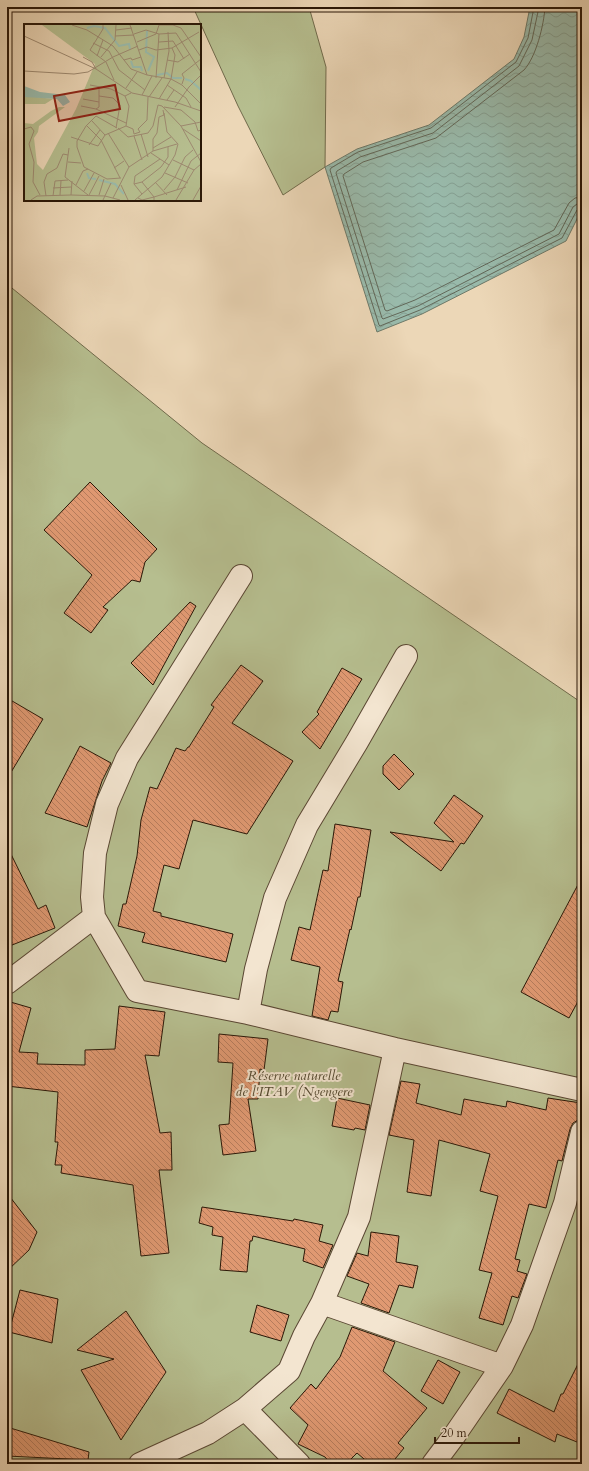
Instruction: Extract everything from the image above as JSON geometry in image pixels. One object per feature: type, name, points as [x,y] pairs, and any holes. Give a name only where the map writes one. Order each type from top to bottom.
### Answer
[{"type":"street","points":[[241,576],[127,758],[108,804],[95,853],[92,897],[94,917],[137,991],[248,1013],[395,1049],[582,1090]]},
{"type":"street","points":[[248,1013],[256,969],[275,898],[304,832],[406,656]]},
{"type":"street","points":[[7,983],[94,917]]},
{"type":"street","points":[[149,1462],[208,1434],[245,1409],[289,1371],[304,1336],[322,1303],[359,1217],[395,1049]]},
{"type":"street","points":[[433,1464],[502,1366],[522,1326],[565,1203],[582,1132]]},
{"type":"street","points":[[322,1303],[502,1366]]},
{"type":"street","points":[[245,1409],[299,1464]]},
{"type":"green space","points":[[193,7],[309,7],[326,67],[325,167],[283,195],[238,106]]},
{"type":"green space","name":"Réserve naturelle de l'ITAV (Ngengere","points":[[7,284],[202,443],[582,703],[582,1464],[7,1464]]},
{"type":"water","points":[[530,7],[582,7],[582,209],[566,241],[422,314],[377,332],[325,167],[357,149],[429,125],[514,59],[524,37]]},
{"type":"building","points":[[90,482],[157,549],[145,562],[140,582],[132,580],[103,607],[108,610],[91,633],[64,613],[92,575],[44,530]]},
{"type":"building","points":[[190,602],[196,606],[153,685],[131,663]]},
{"type":"building","points":[[241,665],[263,681],[232,723],[293,761],[247,834],[193,820],[179,869],[164,865],[153,911],[161,913],[161,916],[233,934],[226,962],[142,942],[145,933],[118,926],[123,904],[126,904],[137,856],[141,820],[150,787],[157,789],[176,748],[185,751],[189,747],[214,707],[211,705]]},
{"type":"building","points":[[342,668],[362,679],[320,749],[302,732],[319,714],[317,712]]},
{"type":"building","points":[[7,698],[43,719],[7,779]]},
{"type":"building","points":[[80,746],[111,763],[102,781],[87,827],[45,813]]},
{"type":"building","points":[[394,754],[414,774],[399,790],[383,774],[383,766]]},
{"type":"building","points":[[454,795],[483,816],[464,844],[461,843],[441,871],[390,832],[454,842],[434,823]]},
{"type":"building","points":[[335,824],[371,830],[360,897],[358,897],[338,981],[343,982],[338,1012],[331,1011],[328,1020],[312,1016],[320,967],[291,960],[299,927],[310,930],[323,870],[328,871]]},
{"type":"building","points":[[7,846],[38,909],[46,905],[55,928],[7,947]]},
{"type":"building","points":[[582,877],[582,994],[569,1018],[521,992]]},
{"type":"building","points":[[7,1001],[31,1008],[19,1052],[38,1053],[37,1064],[85,1065],[85,1050],[115,1049],[119,1006],[165,1012],[159,1056],[145,1055],[160,1133],[171,1132],[172,1170],[159,1170],[169,1253],[141,1256],[133,1185],[61,1173],[62,1165],[55,1165],[58,1142],[55,1142],[58,1092],[7,1086]]},
{"type":"building","points":[[219,1034],[268,1039],[264,1070],[260,1069],[258,1099],[248,1099],[256,1151],[223,1155],[219,1125],[229,1124],[233,1063],[218,1062]]},
{"type":"building","points":[[401,1081],[420,1084],[416,1103],[461,1115],[464,1099],[506,1107],[507,1101],[546,1110],[548,1098],[581,1103],[578,1120],[573,1123],[570,1129],[562,1161],[558,1160],[546,1208],[529,1204],[515,1259],[520,1260],[517,1271],[527,1274],[518,1298],[512,1296],[503,1325],[479,1318],[492,1273],[479,1270],[498,1196],[480,1191],[490,1154],[439,1140],[431,1196],[407,1192],[414,1140],[389,1135]]},
{"type":"building","points":[[337,1098],[370,1105],[365,1130],[355,1128],[354,1130],[332,1126]]},
{"type":"building","points":[[7,1193],[37,1232],[29,1250],[7,1271]]},
{"type":"building","points":[[202,1207],[293,1221],[294,1219],[323,1225],[319,1241],[333,1245],[323,1268],[303,1261],[305,1249],[253,1236],[252,1241],[250,1241],[247,1272],[220,1270],[223,1237],[212,1235],[213,1227],[199,1223]]},
{"type":"building","points":[[371,1232],[399,1236],[396,1262],[418,1266],[413,1288],[399,1285],[389,1313],[361,1303],[369,1284],[347,1276],[357,1253],[368,1256]]},
{"type":"building","points":[[20,1290],[58,1299],[52,1343],[9,1332]]},
{"type":"building","points":[[257,1305],[289,1315],[281,1341],[250,1332]]},
{"type":"building","points":[[126,1311],[166,1372],[121,1440],[81,1370],[114,1359],[77,1350]]},
{"type":"building","points":[[352,1327],[395,1342],[383,1371],[427,1408],[398,1443],[404,1448],[391,1464],[370,1464],[357,1453],[346,1464],[331,1464],[325,1457],[298,1444],[308,1425],[290,1408],[311,1384],[316,1389],[340,1357]]},
{"type":"building","points":[[582,1356],[582,1444],[557,1434],[555,1442],[497,1413],[509,1389],[554,1412],[561,1394],[563,1394]]},
{"type":"building","points":[[438,1360],[460,1372],[443,1404],[421,1391]]},
{"type":"building","points":[[7,1427],[89,1452],[88,1460],[7,1456]]}]
